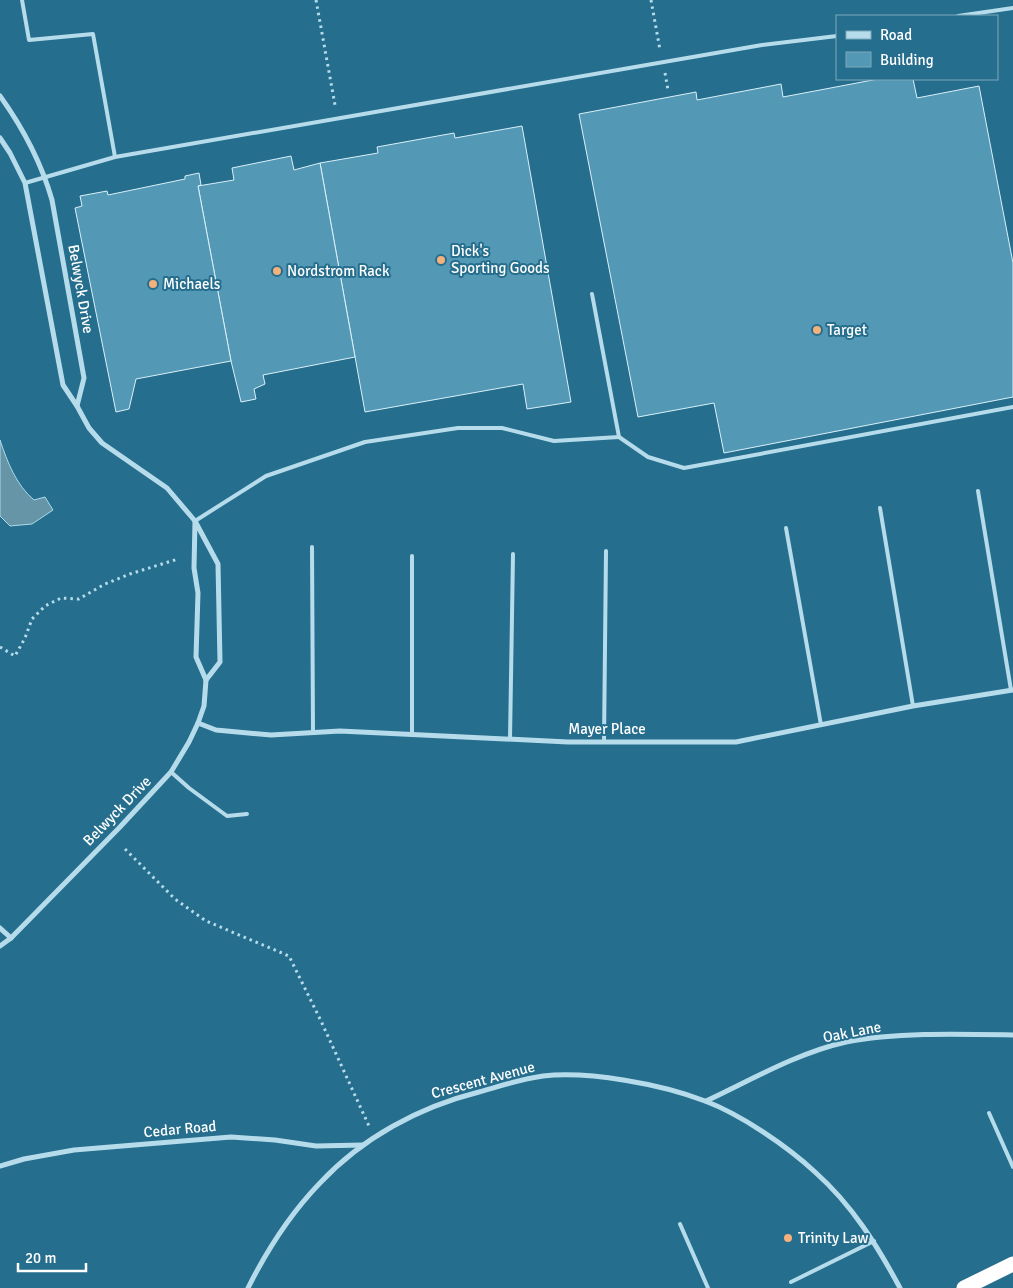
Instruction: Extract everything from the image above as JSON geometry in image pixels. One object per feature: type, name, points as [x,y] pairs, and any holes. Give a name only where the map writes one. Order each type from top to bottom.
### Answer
[{"type":"highway","points":[[964,1288],[1013,1264]]},
{"type":"street","name":"Belwyck Drive","points":[[0,96],[31,144],[45,177],[52,200],[84,378],[77,406]]},
{"type":"street","points":[[0,138],[25,183],[63,385],[89,428],[102,443],[167,488],[195,521],[218,564],[220,662],[206,680]]},
{"type":"street","name":"Belwyck Drive","points":[[0,946],[11,938],[172,772],[198,723],[204,706],[206,680],[196,657],[198,593],[194,568],[195,521]]},
{"type":"street","name":"Mayer Place","points":[[198,723],[216,730],[271,735],[340,731],[604,742],[736,742],[913,706],[1012,690]]},
{"type":"street","points":[[0,928],[11,938]]},
{"type":"street","name":"Oak Lane","points":[[706,1101],[806,1055],[846,1042],[897,1036],[1013,1035]]},
{"type":"street","name":"Crescent Avenue","points":[[248,1288],[263,1257],[284,1225],[320,1182],[363,1145],[374,1138],[426,1109],[464,1096],[544,1076],[584,1076],[618,1079],[706,1101],[747,1122],[782,1145],[816,1172],[849,1207],[874,1241],[900,1288]]},
{"type":"street","name":"Cedar Road","points":[[0,1166],[24,1159],[74,1150],[231,1137],[275,1140],[316,1146],[363,1145]]},
{"type":"lane","points":[[22,0],[29,40],[93,34],[115,157]]},
{"type":"lane","points":[[965,15],[1013,8]]},
{"type":"lane","points":[[25,183],[115,157],[762,45],[836,36]]},
{"type":"lane","points":[[592,294],[619,437]]},
{"type":"lane","points":[[195,521],[266,476],[366,442],[458,428],[502,428],[554,441],[619,437],[648,457],[684,468],[1013,407]]},
{"type":"lane","points":[[978,491],[1012,690]]},
{"type":"lane","points":[[880,508],[913,706]]},
{"type":"lane","points":[[786,528],[821,725]]},
{"type":"lane","points":[[312,548],[313,733]]},
{"type":"lane","points":[[604,742],[606,551]]},
{"type":"lane","points":[[510,739],[513,554]]},
{"type":"lane","points":[[412,556],[412,735]]},
{"type":"lane","points":[[172,772],[189,788],[226,816],[247,814]]},
{"type":"lane","points":[[989,1113],[1013,1168]]},
{"type":"lane","points":[[680,1224],[708,1288]]},
{"type":"lane","points":[[791,1282],[874,1241]]},
{"type":"path","points":[[316,0],[338,118]]},
{"type":"path","points":[[651,0],[668,90]]},
{"type":"path","points":[[0,647],[15,656],[25,638],[32,619],[45,606],[61,598],[79,599],[105,584],[178,559]]},
{"type":"path","points":[[125,849],[174,899],[206,921],[289,956],[374,1138]]},
{"type":"water","points":[[0,440],[9,464],[22,487],[34,500],[45,497],[53,510],[32,524],[10,526],[0,516]]},
{"type":"building","name":"Target","points":[[873,80],[913,80],[917,98],[979,86],[1013,263],[1013,397],[724,453],[714,403],[638,417],[579,114],[696,92],[697,100],[781,84],[783,97]]},
{"type":"building","name":"Dick's Sporting Goods","points":[[522,126],[571,402],[527,409],[523,384],[365,412],[320,163],[378,153],[377,147],[454,133],[455,138]]},
{"type":"building","name":"Nordstrom Rack","points":[[291,156],[294,170],[320,163],[355,357],[263,375],[265,384],[254,389],[256,399],[241,402],[231,361],[198,186],[234,180],[232,168]]},
{"type":"building","name":"Michaels","points":[[199,173],[201,185],[198,186],[231,361],[136,379],[129,409],[116,412],[75,208],[82,206],[80,196],[107,191],[108,195],[185,179],[185,176]]},
{"type":"place","name":"Dick's Sporting Goods","points":[[441,260]]},
{"type":"place","name":"Nordstrom Rack","points":[[277,271]]},
{"type":"place","name":"Michaels","points":[[153,284]]},
{"type":"place","name":"Target","points":[[817,330]]},
{"type":"place","name":"Trinity Law","points":[[788,1238]]}]
